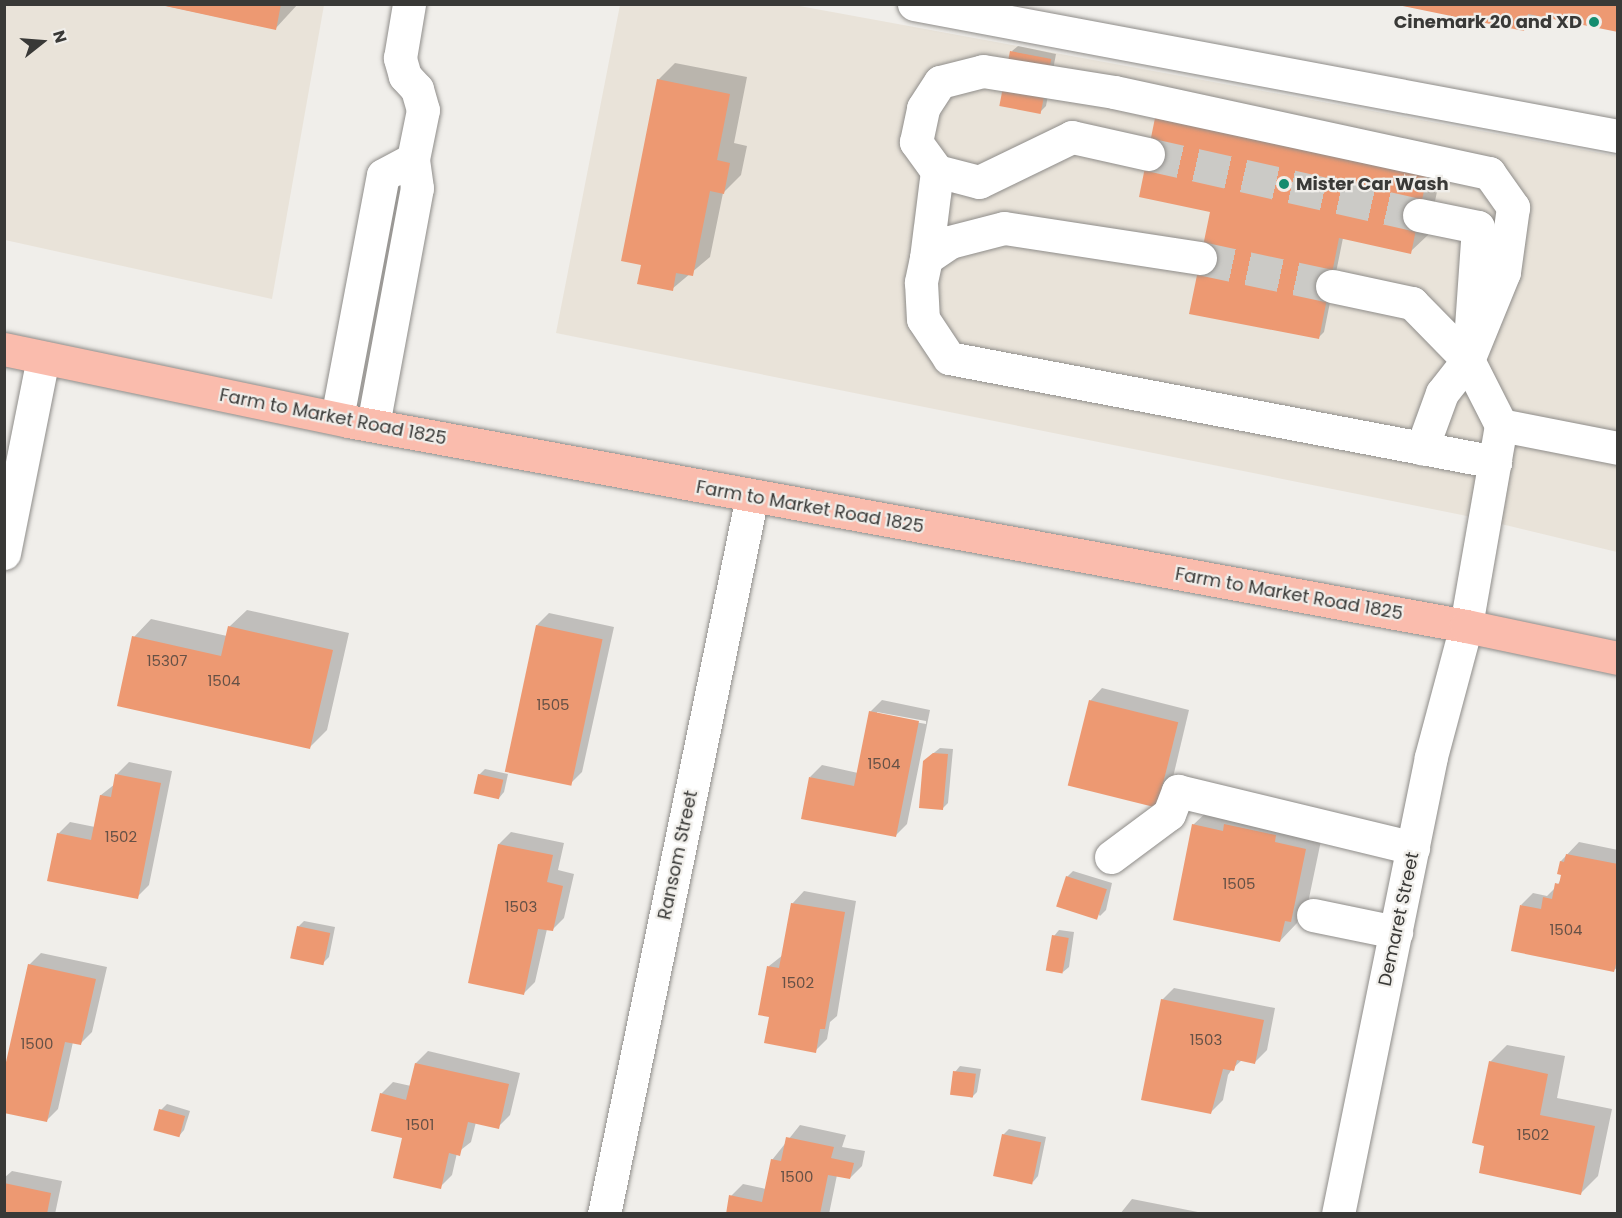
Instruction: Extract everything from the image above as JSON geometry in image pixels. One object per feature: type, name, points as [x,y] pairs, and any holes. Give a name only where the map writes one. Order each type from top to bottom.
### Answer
[{"type":"main road","name":"Farm to Market Road 1825","points":[[4,349],[373,425],[1466,626],[1617,658]]},
{"type":"street","points":[[373,425],[417,188],[413,159],[423,110],[417,89],[405,76],[400,58],[409,4]]},
{"type":"street","points":[[914,4],[1617,135]]},
{"type":"street","points":[[1148,154],[1072,137],[979,182],[937,171],[916,142],[923,108],[940,82],[982,71],[1114,92],[1490,173],[1513,207],[1504,272],[1468,360],[1442,393],[1422,448]]},
{"type":"street","points":[[337,418],[383,175],[413,159]]},
{"type":"street","points":[[937,171],[921,282],[923,319],[949,358],[1495,462]]},
{"type":"street","points":[[1419,215],[1478,227],[1468,360]]},
{"type":"street","points":[[926,258],[950,242],[1004,228],[1200,258]]},
{"type":"street","points":[[1332,286],[1412,303],[1468,360],[1502,425],[1617,448]]},
{"type":"street","points":[[4,553],[43,358]]},
{"type":"street","name":"Demaret Street","points":[[1338,1214],[1431,758],[1466,626],[1502,425]]},
{"type":"street","name":"Ransom Street","points":[[604,1214],[752,496]]},
{"type":"street","points":[[1111,857],[1169,814],[1178,791],[1413,848]]},
{"type":"street","points":[[1313,915],[1396,932]]},
{"type":"shaded area","points":[[5,5],[324,5],[272,299],[5,240]]},
{"type":"shaded area","points":[[620,5],[794,5],[1617,156],[1617,552],[1472,517],[556,333]]},
{"type":"building","points":[[156,4],[281,4],[276,30]]},
{"type":"building","name":"Cinemark 20 and XD","points":[[1393,4],[1618,4],[1618,32],[1528,14],[1524,31]]},
{"type":"building","points":[[1010,51],[1051,59],[1041,114],[999,106]]},
{"type":"building","points":[[657,79],[730,94],[717,160],[730,163],[724,194],[710,191],[693,276],[676,273],[673,291],[637,284],[641,265],[621,261]]},
{"type":"building","name":"Mister Car Wash","points":[[1156,113],[1428,171],[1411,254],[1339,238],[1319,339],[1189,314],[1210,212],[1139,197]]},
{"type":"building","points":[[536,625],[603,639],[571,786],[505,772]]},
{"type":"building","points":[[228,626],[333,650],[310,749],[117,706],[132,636],[221,656]]},
{"type":"building","points":[[1089,700],[1178,722],[1157,808],[1068,785]]},
{"type":"building","points":[[869,711],[919,721],[896,837],[801,819],[809,777],[854,786]]},
{"type":"building","points":[[933,753],[948,754],[943,810],[919,808],[923,761]]},
{"type":"building","points":[[115,774],[161,783],[138,899],[47,881],[57,833],[91,840],[100,795],[111,797]]},
{"type":"building","points":[[478,774],[503,780],[499,799],[474,793]]},
{"type":"building","points":[[1192,824],[1223,831],[1224,824],[1276,835],[1275,842],[1306,849],[1291,922],[1285,921],[1280,942],[1173,920]]},
{"type":"building","points":[[498,844],[553,855],[547,882],[563,886],[553,931],[538,929],[524,995],[468,983]]},
{"type":"building","points":[[1566,854],[1618,864],[1618,956],[1614,972],[1511,951],[1520,905],[1541,909],[1543,897],[1552,899],[1555,883],[1559,884],[1561,875],[1557,874],[1560,861],[1564,862]]},
{"type":"building","points":[[1066,876],[1107,889],[1097,920],[1056,906]]},
{"type":"building","points":[[791,903],[845,912],[825,1029],[820,1029],[816,1053],[764,1043],[769,1017],[758,1015],[767,966],[779,968]]},
{"type":"building","points":[[297,926],[330,933],[323,965],[290,958]]},
{"type":"building","points":[[1052,935],[1069,938],[1062,973],[1046,970]]},
{"type":"building","points":[[28,964],[96,979],[81,1045],[65,1042],[47,1122],[4,1113],[4,1071]]},
{"type":"building","points":[[1161,999],[1264,1020],[1255,1064],[1237,1060],[1234,1071],[1223,1069],[1211,1114],[1141,1100]]},
{"type":"building","points":[[1489,1061],[1548,1074],[1540,1115],[1595,1126],[1581,1195],[1479,1173],[1484,1146],[1472,1143]]},
{"type":"building","points":[[415,1063],[509,1084],[499,1129],[468,1122],[460,1156],[449,1153],[441,1189],[393,1178],[402,1138],[371,1131],[380,1093],[406,1100]]},
{"type":"building","points":[[953,1071],[976,1074],[973,1098],[950,1095]]},
{"type":"building","points":[[159,1109],[185,1116],[179,1137],[153,1130]]},
{"type":"building","points":[[1002,1134],[1041,1142],[1032,1184],[993,1176]]},
{"type":"building","points":[[786,1137],[834,1147],[831,1158],[854,1163],[850,1179],[828,1175],[820,1214],[726,1214],[729,1195],[762,1202],[771,1159],[781,1161]]},
{"type":"building","points":[[4,1183],[51,1193],[47,1214],[4,1214]]},
{"type":"tunnel","points":[[1148,154],[1419,215]]},
{"type":"tunnel","points":[[1200,258],[1332,286]]},
{"type":"place","name":"Cinemark 20 and XD","points":[[1594,22]]},
{"type":"place","name":"Mister Car Wash","points":[[1284,184]]}]
